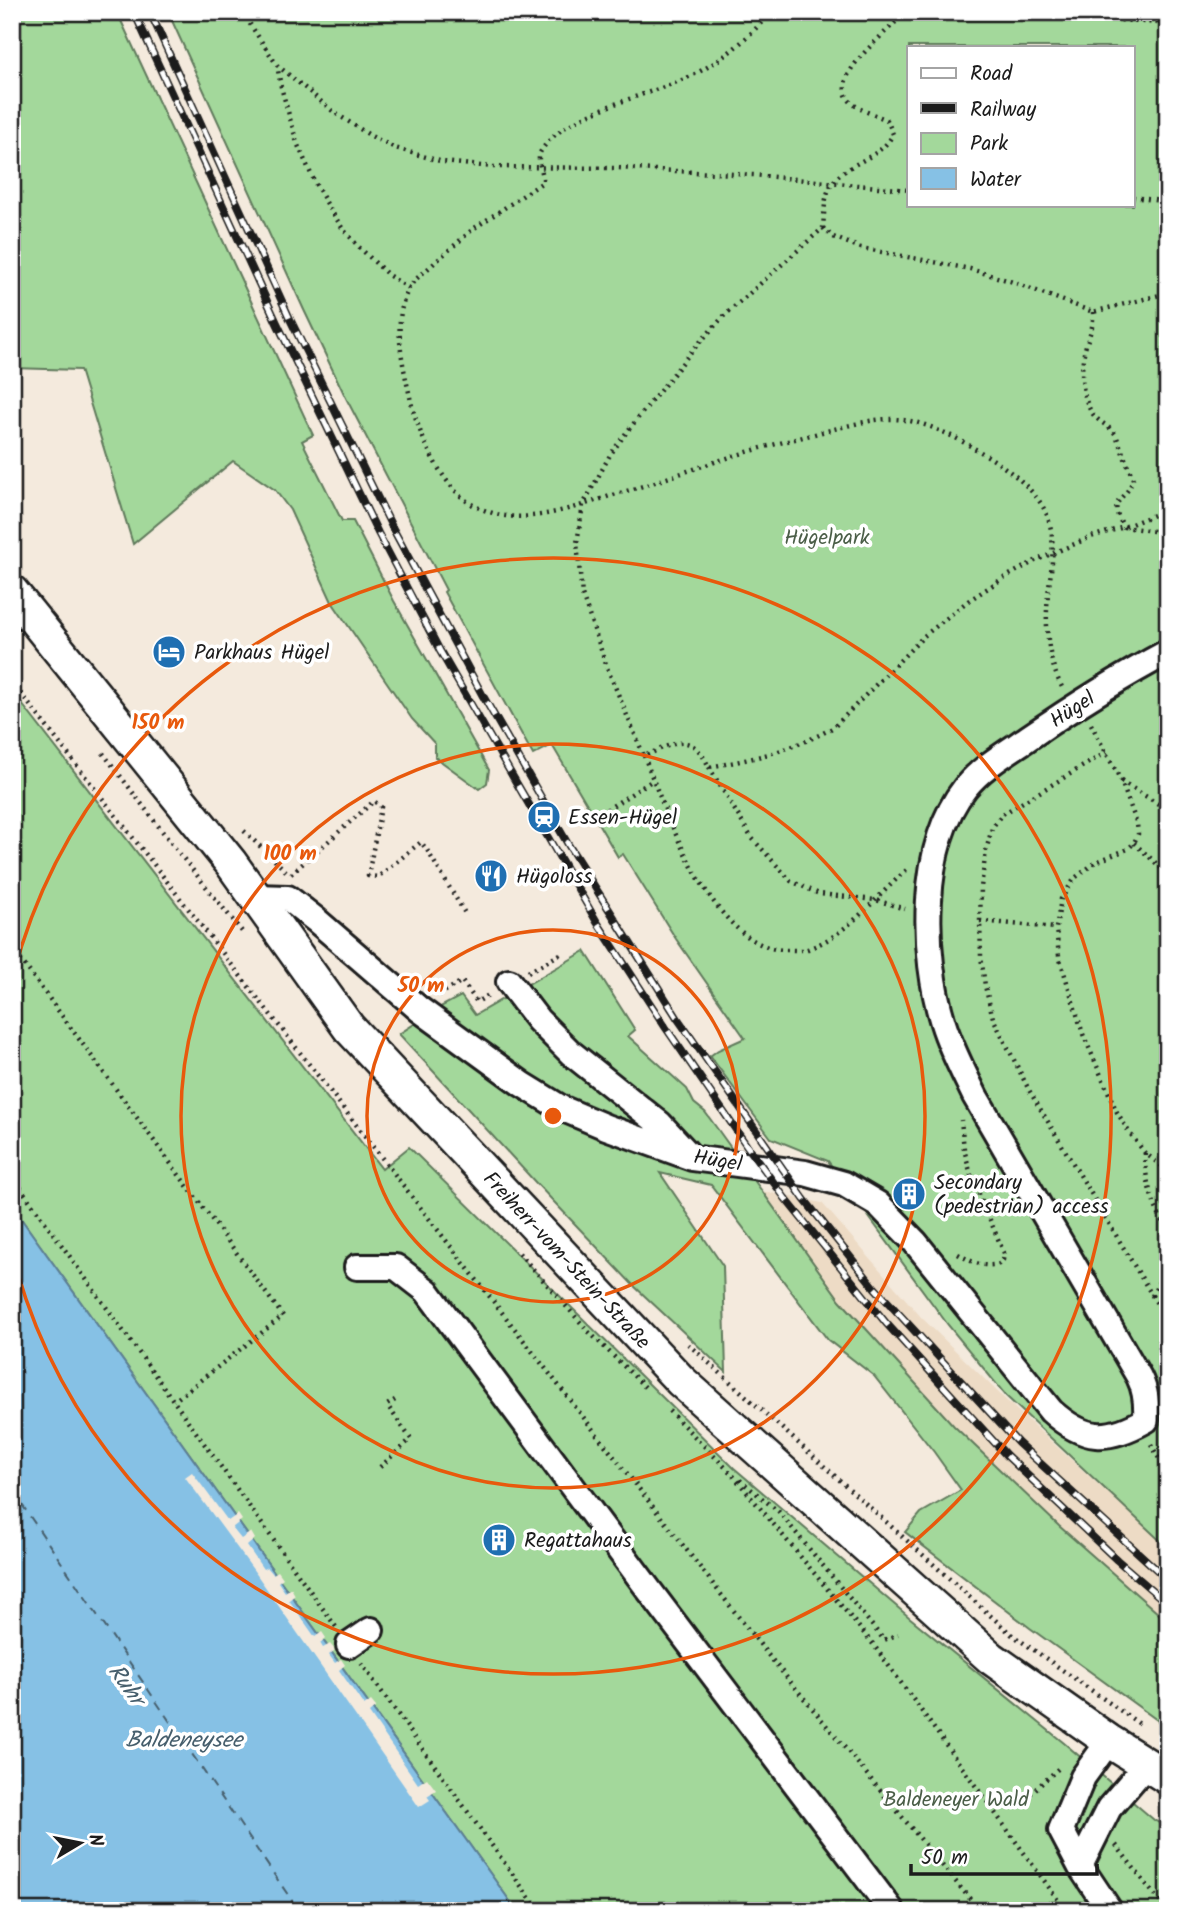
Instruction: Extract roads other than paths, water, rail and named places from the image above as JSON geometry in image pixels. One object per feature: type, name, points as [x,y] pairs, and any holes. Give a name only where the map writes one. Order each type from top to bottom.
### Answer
[{"type":"main road","name":"Freiherr-vom-Stein-Straße","points":[[12,592],[231,863],[349,1028],[681,1381],[991,1658],[1109,1741],[1157,1771]]},
{"type":"street","name":"Hügel","points":[[255,897],[288,898],[419,1009],[522,1084],[561,1108],[692,1158],[816,1176],[844,1184],[878,1204],[915,1242],[1051,1411],[1066,1424],[1083,1433],[1103,1435],[1124,1431],[1157,1416],[1139,1377],[975,1096],[956,1056],[937,1001],[929,955],[929,917],[937,844],[949,812],[966,787],[993,762],[1076,705],[1168,652]]},
{"type":"street","points":[[509,982],[538,1020],[571,1053],[660,1124],[692,1158]]},
{"type":"street","points":[[357,1267],[396,1267],[427,1291],[892,1911]]},
{"type":"street","points":[[349,1645],[371,1630]]},
{"type":"street","points":[[1109,1741],[1083,1777],[1061,1830],[1080,1866],[1110,1911]]},
{"type":"street","points":[[1080,1866],[1109,1808],[1157,1771]]},
{"type":"water","name":"Baldeneysee","points":[[12,1206],[517,1911],[12,1911]]},
{"type":"railway","points":[[134,12],[277,323],[378,533],[440,651],[597,922],[747,1146],[785,1198],[886,1323],[1006,1455],[1117,1560],[1168,1604]]},
{"type":"railway","points":[[150,12],[290,319],[392,527],[483,696],[569,846],[678,1019],[804,1199],[875,1288],[1018,1443],[1168,1580]]},
{"type":"place","name":"Parkhaus Hügel","points":[[169,652]]},
{"type":"place","name":"Essen-Hügel","points":[[544,817]]},
{"type":"place","name":"Hügoloss","points":[[491,876]]},
{"type":"place","name":"Secondary (pedestrian) access","points":[[909,1194]]},
{"type":"place","name":"Regattahaus","points":[[499,1540]]},
{"type":"park label","name":"Hügelpark","points":[[827,537]]},
{"type":"park label","name":"Baldeneyer Wald","points":[[956,1799]]},
{"type":"water label","name":"Ruhr","points":[[127,1684]]}]
